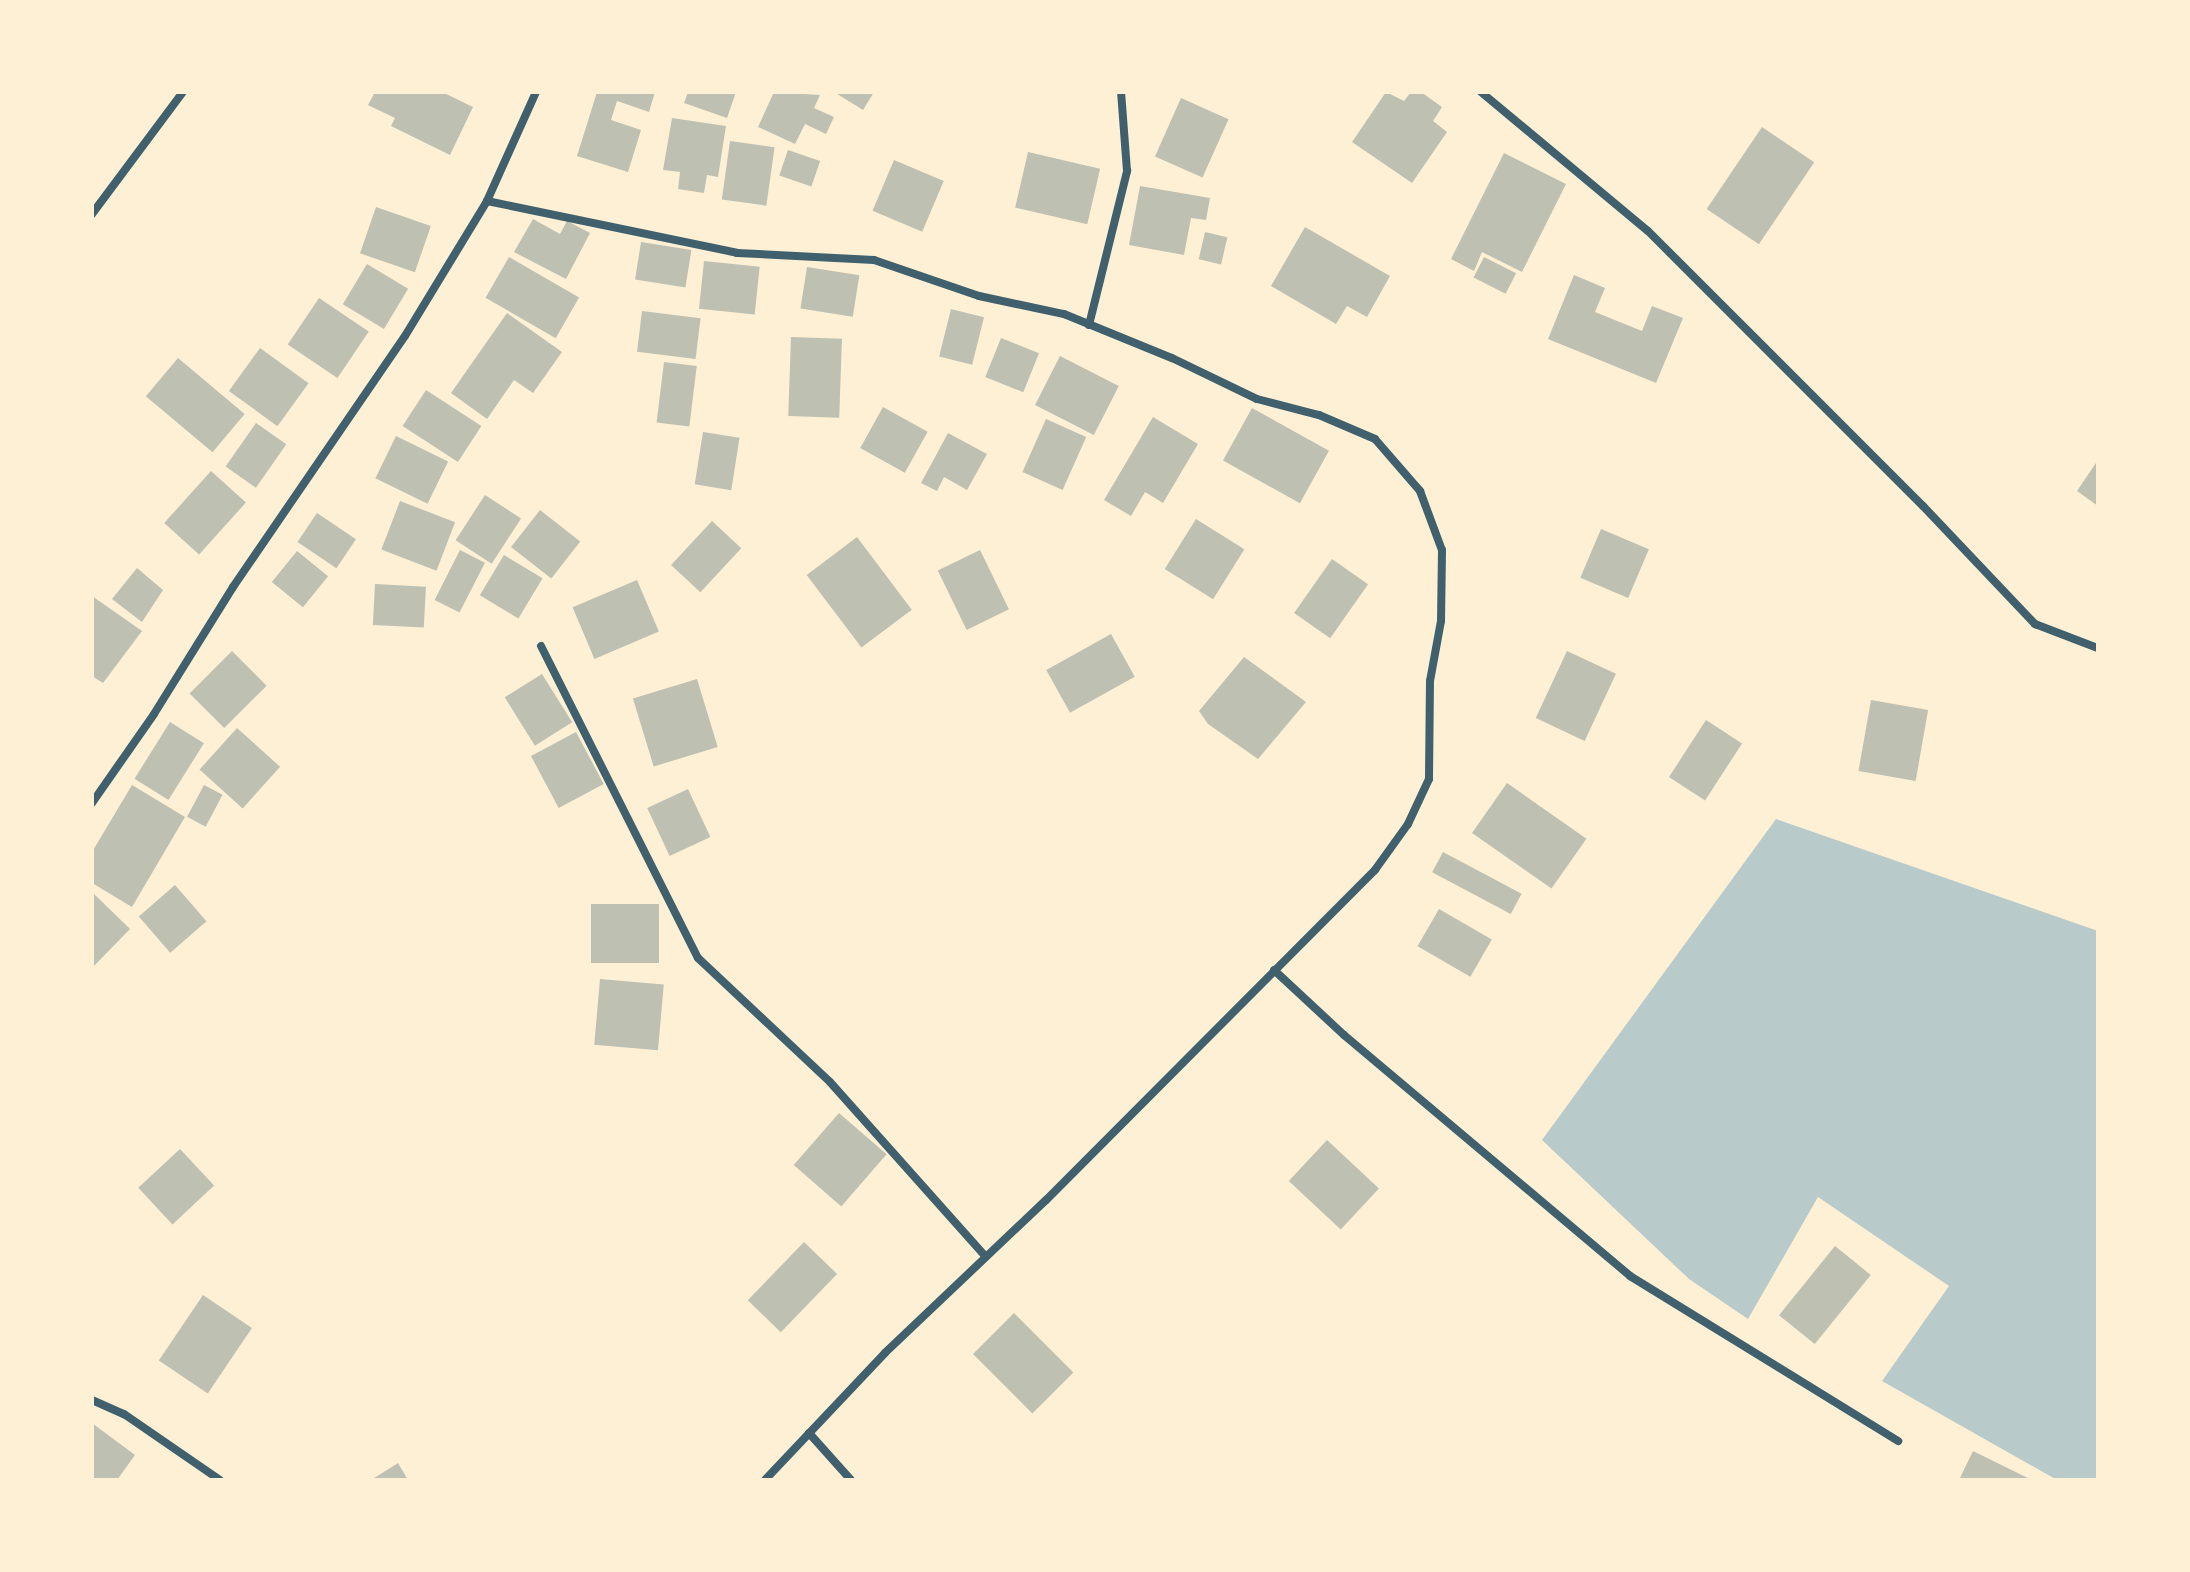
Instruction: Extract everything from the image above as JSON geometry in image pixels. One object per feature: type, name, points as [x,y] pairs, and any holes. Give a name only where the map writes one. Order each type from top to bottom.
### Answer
[{"type":"street","points":[[92,214],[183,92]]},
{"type":"street","points":[[92,803],[154,714],[233,587],[405,336],[487,201],[536,92]]},
{"type":"street","points":[[1089,325],[1127,171],[1121,92]]},
{"type":"street","points":[[1481,92],[1648,231],[1923,506],[2035,624],[2098,648]]},
{"type":"street","points":[[487,201],[737,253],[874,260],[979,296],[1064,314],[1172,358],[1257,399],[1319,415],[1375,439],[1420,491],[1442,550],[1441,621],[1430,681],[1429,779],[1408,824],[1375,870],[986,1257],[885,1353],[765,1480]]},
{"type":"street","points":[[541,646],[698,958],[830,1082],[986,1257]]},
{"type":"street","points":[[1274,970],[1355,1044],[1630,1276],[1898,1441]]},
{"type":"street","points":[[92,1400],[124,1414],[220,1480]]},
{"type":"street","points":[[809,1433],[851,1480]]},
{"type":"shaded area","points":[[1776,819],[2098,931],[2098,1480],[2057,1480],[1882,1381],[1949,1286],[1818,1197],[1748,1319],[1689,1279],[1542,1140]]},
{"type":"building","points":[[375,92],[442,92],[473,107],[450,155],[391,126],[395,118],[368,105]]},
{"type":"building","points":[[597,92],[655,92],[649,112],[617,101],[611,120],[641,130],[628,172],[577,156]]},
{"type":"building","points":[[688,92],[736,92],[727,118],[684,103]]},
{"type":"building","points":[[774,92],[820,95],[814,108],[834,117],[826,134],[805,124],[795,144],[758,127]]},
{"type":"building","points":[[834,92],[874,92],[863,110]]},
{"type":"building","points":[[1386,92],[1404,101],[1411,92],[1421,92],[1442,107],[1433,121],[1447,132],[1412,183],[1352,142]]},
{"type":"building","points":[[1181,98],[1229,119],[1202,178],[1155,156]]},
{"type":"building","points":[[672,118],[726,126],[718,177],[707,175],[704,193],[678,189],[680,172],[663,170]]},
{"type":"building","points":[[1762,127],[1814,162],[1759,244],[1707,209]]},
{"type":"building","points":[[730,141],[775,147],[766,206],[722,199]]},
{"type":"building","points":[[788,150],[820,161],[811,187],[779,176]]},
{"type":"building","points":[[1028,152],[1100,169],[1087,224],[1015,208]]},
{"type":"building","points":[[1504,153],[1566,184],[1522,272],[1482,252],[1474,271],[1451,259]]},
{"type":"building","points":[[894,160],[944,181],[922,232],[873,211]]},
{"type":"building","points":[[1140,186],[1210,198],[1206,220],[1191,218],[1184,255],[1129,245]]},
{"type":"building","points":[[376,207],[431,226],[415,272],[360,253]]},
{"type":"building","points":[[533,219],[560,234],[567,221],[590,233],[566,279],[514,252]]},
{"type":"building","points":[[1305,227],[1390,276],[1367,317],[1347,306],[1336,324],[1271,286]]},
{"type":"building","points":[[1205,232],[1227,237],[1221,264],[1199,259]]},
{"type":"building","points":[[641,242],[691,250],[685,288],[635,280]]},
{"type":"building","points":[[509,257],[579,298],[556,338],[486,298]]},
{"type":"building","points":[[1484,257],[1516,273],[1506,294],[1474,277]]},
{"type":"building","points":[[704,261],[760,267],[755,315],[699,309]]},
{"type":"building","points":[[367,264],[408,289],[384,329],[343,304]]},
{"type":"building","points":[[807,267],[859,275],[853,317],[800,308]]},
{"type":"building","points":[[1574,275],[1605,288],[1595,312],[1642,331],[1652,306],[1683,318],[1656,383],[1548,339]]},
{"type":"building","points":[[319,298],[369,332],[337,378],[288,344]]},
{"type":"building","points":[[951,309],[984,317],[972,365],[939,357]]},
{"type":"building","points":[[642,311],[701,318],[696,359],[637,352]]},
{"type":"building","points":[[507,313],[562,352],[533,393],[514,380],[487,419],[451,393]]},
{"type":"building","points":[[791,337],[842,339],[839,418],[788,416]]},
{"type":"building","points":[[1001,338],[1039,353],[1023,392],[985,377]]},
{"type":"building","points":[[260,348],[309,383],[277,426],[229,391]]},
{"type":"building","points":[[1060,356],[1119,386],[1094,435],[1035,405]]},
{"type":"building","points":[[178,358],[245,414],[213,452],[146,396]]},
{"type":"building","points":[[664,362],[697,366],[689,427],[657,423]]},
{"type":"building","points":[[426,390],[481,426],[458,462],[403,426]]},
{"type":"building","points":[[883,407],[928,432],[905,473],[860,448]]},
{"type":"building","points":[[1252,408],[1329,451],[1300,503],[1223,460]]},
{"type":"building","points":[[1153,417],[1198,444],[1163,503],[1145,492],[1131,516],[1104,500]]},
{"type":"building","points":[[1046,419],[1086,437],[1063,490],[1022,472]]},
{"type":"building","points":[[256,423],[286,444],[256,488],[226,466]]},
{"type":"building","points":[[703,432],[740,438],[731,490],[695,484]]},
{"type":"building","points":[[948,433],[987,454],[967,490],[944,477],[937,491],[921,483]]},
{"type":"building","points":[[396,436],[448,461],[428,504],[375,478]]},
{"type":"building","points":[[2098,460],[2098,506],[2077,491]]},
{"type":"building","points":[[211,471],[246,502],[199,554],[164,523]]},
{"type":"building","points":[[485,495],[521,518],[492,564],[456,540]]},
{"type":"building","points":[[400,501],[455,522],[436,571],[381,550]]},
{"type":"building","points":[[540,510],[580,541],[551,578],[511,547]]},
{"type":"building","points":[[317,513],[356,539],[336,568],[297,542]]},
{"type":"building","points":[[1196,519],[1244,549],[1213,599],[1165,569]]},
{"type":"building","points":[[712,521],[741,548],[700,592],[671,565]]},
{"type":"building","points":[[1601,529],[1649,549],[1628,598],[1580,578]]},
{"type":"building","points":[[857,537],[912,610],[861,648],[807,575]]},
{"type":"building","points":[[460,550],[485,563],[460,613],[435,600]]},
{"type":"building","points":[[980,550],[1009,609],[967,630],[938,571]]},
{"type":"building","points":[[297,551],[328,576],[303,607],[272,582]]},
{"type":"building","points":[[504,555],[543,578],[518,618],[480,595]]},
{"type":"building","points":[[1332,559],[1368,584],[1330,638],[1294,613]]},
{"type":"building","points":[[137,568],[163,590],[142,622],[112,599]]},
{"type":"building","points":[[637,580],[659,632],[594,659],[573,607]]},
{"type":"building","points":[[375,584],[426,587],[424,628],[373,625]]},
{"type":"building","points":[[92,596],[142,631],[103,683],[92,676]]},
{"type":"building","points":[[1111,634],[1135,677],[1070,713],[1046,670]]},
{"type":"building","points":[[232,651],[267,686],[224,728],[190,693]]},
{"type":"building","points":[[1567,651],[1616,674],[1585,741],[1536,718]]},
{"type":"building","points":[[1244,657],[1306,702],[1258,759],[1208,724],[1199,711]]},
{"type":"building","points":[[542,674],[572,722],[535,746],[505,697]]},
{"type":"building","points":[[697,679],[718,747],[654,766],[633,699]]},
{"type":"building","points":[[1871,700],[1928,710],[1916,781],[1858,771]]},
{"type":"building","points":[[1706,720],[1742,743],[1705,800],[1669,777]]},
{"type":"building","points":[[170,722],[204,743],[168,800],[134,779]]},
{"type":"building","points":[[237,728],[280,767],[243,808],[200,770]]},
{"type":"building","points":[[576,732],[604,784],[559,808],[531,756]]},
{"type":"building","points":[[1507,783],[1586,839],[1551,889],[1472,833]]},
{"type":"building","points":[[132,785],[185,817],[132,907],[92,883],[92,852]]},
{"type":"building","points":[[204,785],[223,795],[206,827],[187,817]]},
{"type":"building","points":[[688,789],[710,837],[670,856],[647,808]]},
{"type":"building","points":[[1443,852],[1522,894],[1511,914],[1432,872]]},
{"type":"building","points":[[175,885],[206,921],[170,953],[139,916]]},
{"type":"building","points":[[92,892],[130,929],[92,968]]},
{"type":"building","points":[[591,904],[659,904],[659,963],[591,963]]},
{"type":"building","points":[[1439,909],[1492,940],[1470,977],[1418,946]]},
{"type":"building","points":[[600,979],[664,985],[658,1050],[594,1045]]},
{"type":"building","points":[[839,1113],[887,1154],[841,1206],[794,1165]]},
{"type":"building","points":[[1327,1140],[1379,1188],[1341,1229],[1289,1181]]},
{"type":"building","points":[[180,1149],[214,1186],[172,1224],[138,1188]]},
{"type":"building","points":[[804,1242],[837,1274],[781,1332],[748,1300]]},
{"type":"building","points":[[1835,1246],[1871,1275],[1815,1344],[1779,1315]]},
{"type":"building","points":[[203,1295],[252,1328],[208,1393],[159,1360]]},
{"type":"building","points":[[1014,1313],[1073,1372],[1032,1413],[973,1354]]},
{"type":"building","points":[[92,1423],[135,1455],[117,1480],[92,1480]]},
{"type":"building","points":[[1973,1451],[2032,1480],[1959,1480]]},
{"type":"building","points":[[398,1463],[408,1480],[371,1480]]}]
